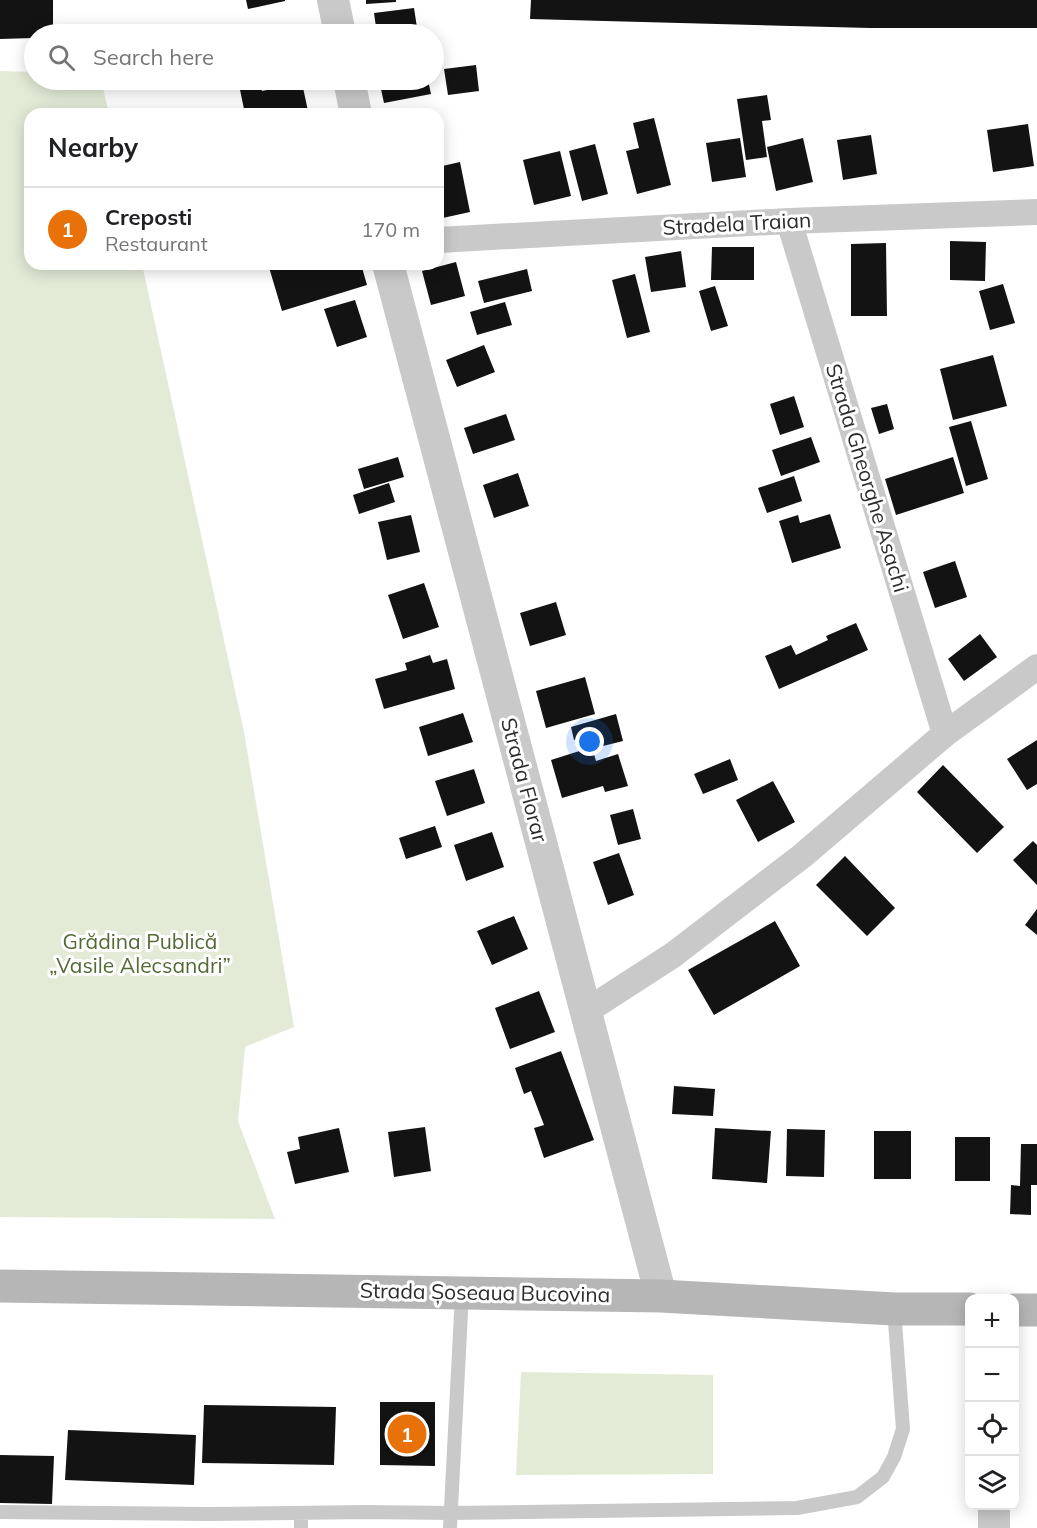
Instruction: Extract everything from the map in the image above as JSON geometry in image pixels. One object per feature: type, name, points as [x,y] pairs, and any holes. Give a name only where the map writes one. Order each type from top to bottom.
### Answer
[{"type":"main road","name":"Strada Șoseaua Bucovina","points":[[0,1286],[661,1296],[894,1309],[965,1309]]},
{"type":"main road","points":[[1019,1310],[1037,1311]]},
{"type":"street","points":[[333,0],[338,24]]},
{"type":"street","points":[[351,90],[355,108]]},
{"type":"street","name":"Stradela Traian","points":[[444,240],[789,221],[1037,213]]},
{"type":"street","name":"Strada Gheorghe Asachi","points":[[789,221],[945,734]]},
{"type":"street","name":"Strada Florar","points":[[390,270],[661,1296]]},
{"type":"street","points":[[585,1012],[673,955],[784,870],[945,734],[1037,667]]},
{"type":"street","points":[[994,1510],[994,1528]]},
{"type":"lane","points":[[450,1528],[462,1293]]},
{"type":"lane","points":[[0,1512],[451,1514],[797,1508],[857,1497],[883,1476],[894,1457],[903,1429],[894,1309]]},
{"type":"lane","points":[[301,1513],[301,1528]]},
{"type":"green space","name":"Grădina Publică „Vasile Alecsandri”","points":[[0,71],[24,72],[24,90],[103,90],[108,108],[24,108],[24,270],[143,270],[244,732],[294,1027],[245,1047],[238,1121],[275,1219],[0,1217]]},
{"type":"green space","points":[[521,1372],[713,1375],[713,1474],[516,1475]]},
{"type":"building","points":[[0,0],[53,0],[53,24],[24,24],[24,38],[0,39]]},
{"type":"building","points":[[246,0],[285,0],[285,1],[248,9]]},
{"type":"building","points":[[366,0],[396,0],[396,2],[366,4]]},
{"type":"building","points":[[531,0],[1037,0],[1037,28],[870,28],[530,19]]},
{"type":"building","points":[[414,8],[416,24],[376,24],[374,13]]},
{"type":"building","points":[[476,65],[479,91],[448,95],[444,69]]},
{"type":"building","points":[[240,90],[304,90],[307,108],[244,108]]},
{"type":"building","points":[[381,90],[430,90],[431,94],[384,103]]},
{"type":"building","points":[[767,95],[771,120],[762,121],[767,157],[746,160],[737,99]]},
{"type":"building","points":[[654,118],[671,185],[637,194],[626,151],[639,148],[633,123]]},
{"type":"building","points":[[1028,124],[1034,166],[993,172],[987,130]]},
{"type":"building","points":[[871,135],[877,174],[843,180],[837,140]]},
{"type":"building","points":[[740,138],[746,177],[712,182],[706,143]]},
{"type":"building","points":[[803,138],[813,182],[776,191],[767,147]]},
{"type":"building","points":[[595,144],[608,194],[582,201],[569,151]]},
{"type":"building","points":[[560,151],[571,196],[534,205],[523,160]]},
{"type":"building","points":[[460,162],[470,212],[444,218],[444,166]]},
{"type":"building","points":[[950,241],[986,242],[985,281],[950,280]]},
{"type":"building","points":[[886,243],[887,316],[851,316],[851,244]]},
{"type":"building","points":[[712,247],[754,247],[754,280],[711,280]]},
{"type":"building","points":[[681,251],[686,287],[651,292],[645,257]]},
{"type":"building","points":[[456,262],[465,296],[431,305],[422,271],[444,270],[444,265]]},
{"type":"building","points":[[527,269],[532,291],[484,303],[478,281]]},
{"type":"building","points":[[270,270],[363,270],[367,285],[282,311]]},
{"type":"building","points":[[635,274],[650,332],[627,338],[612,280]]},
{"type":"building","points":[[1003,284],[1015,323],[990,330],[979,291]]},
{"type":"building","points":[[715,286],[728,326],[711,331],[699,291]]},
{"type":"building","points":[[355,300],[367,337],[337,347],[324,309]]},
{"type":"building","points":[[505,302],[512,325],[477,335],[470,312]]},
{"type":"building","points":[[484,345],[495,372],[457,387],[446,360]]},
{"type":"building","points":[[993,355],[1007,406],[953,420],[940,369]]},
{"type":"building","points":[[794,396],[804,427],[780,435],[770,404]]},
{"type":"building","points":[[887,404],[894,429],[879,434],[871,408]]},
{"type":"building","points":[[506,414],[515,440],[473,454],[464,428]]},
{"type":"building","points":[[971,421],[988,479],[966,486],[949,427]]},
{"type":"building","points":[[811,437],[820,462],[781,476],[772,450]]},
{"type":"building","points":[[398,457],[404,477],[364,489],[358,469]]},
{"type":"building","points":[[953,457],[964,493],[896,515],[885,479]]},
{"type":"building","points":[[518,473],[529,506],[494,518],[483,485]]},
{"type":"building","points":[[794,476],[802,501],[767,513],[758,488]]},
{"type":"building","points":[[389,483],[395,502],[359,514],[353,495]]},
{"type":"building","points":[[830,514],[841,548],[792,563],[779,521],[798,515],[800,523]]},
{"type":"building","points":[[411,515],[420,552],[387,560],[378,522]]},
{"type":"building","points":[[955,561],[967,597],[935,608],[923,572]]},
{"type":"building","points":[[424,583],[439,627],[403,639],[388,595]]},
{"type":"building","points":[[556,602],[566,635],[530,646],[520,613]]},
{"type":"building","points":[[856,623],[868,650],[779,689],[765,656],[791,645],[796,655],[828,640],[826,636]]},
{"type":"building","points":[[980,634],[997,657],[964,681],[948,659]]},
{"type":"building","points":[[430,655],[433,663],[447,659],[455,689],[384,709],[375,679],[407,670],[405,663]]},
{"type":"building","points":[[585,677],[595,714],[546,728],[536,691]]},
{"type":"building","points":[[463,713],[473,742],[428,756],[419,727]]},
{"type":"building","points":[[616,714],[623,741],[599,747],[596,735],[574,740],[571,727]]},
{"type":"building","points":[[1037,740],[1037,784],[1027,790],[1007,759]]},
{"type":"building","points":[[592,747],[596,761],[618,754],[628,786],[605,792],[603,786],[562,798],[551,760]]},
{"type":"building","points":[[730,759],[738,780],[703,794],[694,774]]},
{"type":"building","points":[[943,765],[1004,827],[977,853],[917,792]]},
{"type":"building","points":[[474,769],[485,803],[447,816],[435,781]]},
{"type":"building","points":[[773,781],[795,822],[758,842],[736,800]]},
{"type":"building","points":[[633,809],[641,839],[618,845],[610,815]]},
{"type":"building","points":[[435,826],[442,847],[406,859],[399,838]]},
{"type":"building","points":[[492,832],[504,867],[466,881],[454,845]]},
{"type":"building","points":[[1033,841],[1037,845],[1037,885],[1013,860]]},
{"type":"building","points":[[619,853],[634,895],[608,905],[593,862]]},
{"type":"building","points":[[845,856],[895,908],[867,936],[816,885]]},
{"type":"building","points":[[1037,909],[1037,935],[1025,925]]},
{"type":"building","points":[[514,916],[528,949],[492,965],[477,931]]},
{"type":"building","points":[[775,921],[800,966],[714,1015],[688,970]]},
{"type":"building","points":[[539,991],[555,1032],[510,1049],[495,1008]]},
{"type":"building","points":[[561,1051],[594,1140],[544,1158],[534,1128],[544,1125],[531,1091],[524,1094],[515,1068]]},
{"type":"building","points":[[674,1086],[715,1089],[713,1116],[672,1114]]},
{"type":"building","points":[[425,1127],[431,1171],[394,1177],[388,1132]]},
{"type":"building","points":[[339,1128],[349,1172],[295,1184],[287,1152],[300,1149],[298,1137]]},
{"type":"building","points":[[715,1128],[771,1131],[767,1183],[712,1179]]},
{"type":"building","points":[[787,1129],[825,1130],[824,1177],[786,1176]]},
{"type":"building","points":[[874,1131],[911,1131],[911,1179],[874,1179]]},
{"type":"building","points":[[955,1137],[990,1137],[990,1181],[955,1181]]},
{"type":"building","points":[[1021,1144],[1037,1144],[1037,1185],[1031,1185],[1031,1215],[1010,1214],[1011,1185],[1020,1186]]},
{"type":"building","points":[[380,1402],[435,1402],[435,1466],[380,1465]]},
{"type":"building","points":[[204,1405],[336,1407],[334,1465],[202,1463]]},
{"type":"building","points":[[68,1430],[196,1435],[194,1485],[65,1480]]},
{"type":"building","points":[[0,1455],[54,1456],[52,1504],[0,1503]]},
{"type":"place","name":"Creposti","points":[[407,1434]]}]
